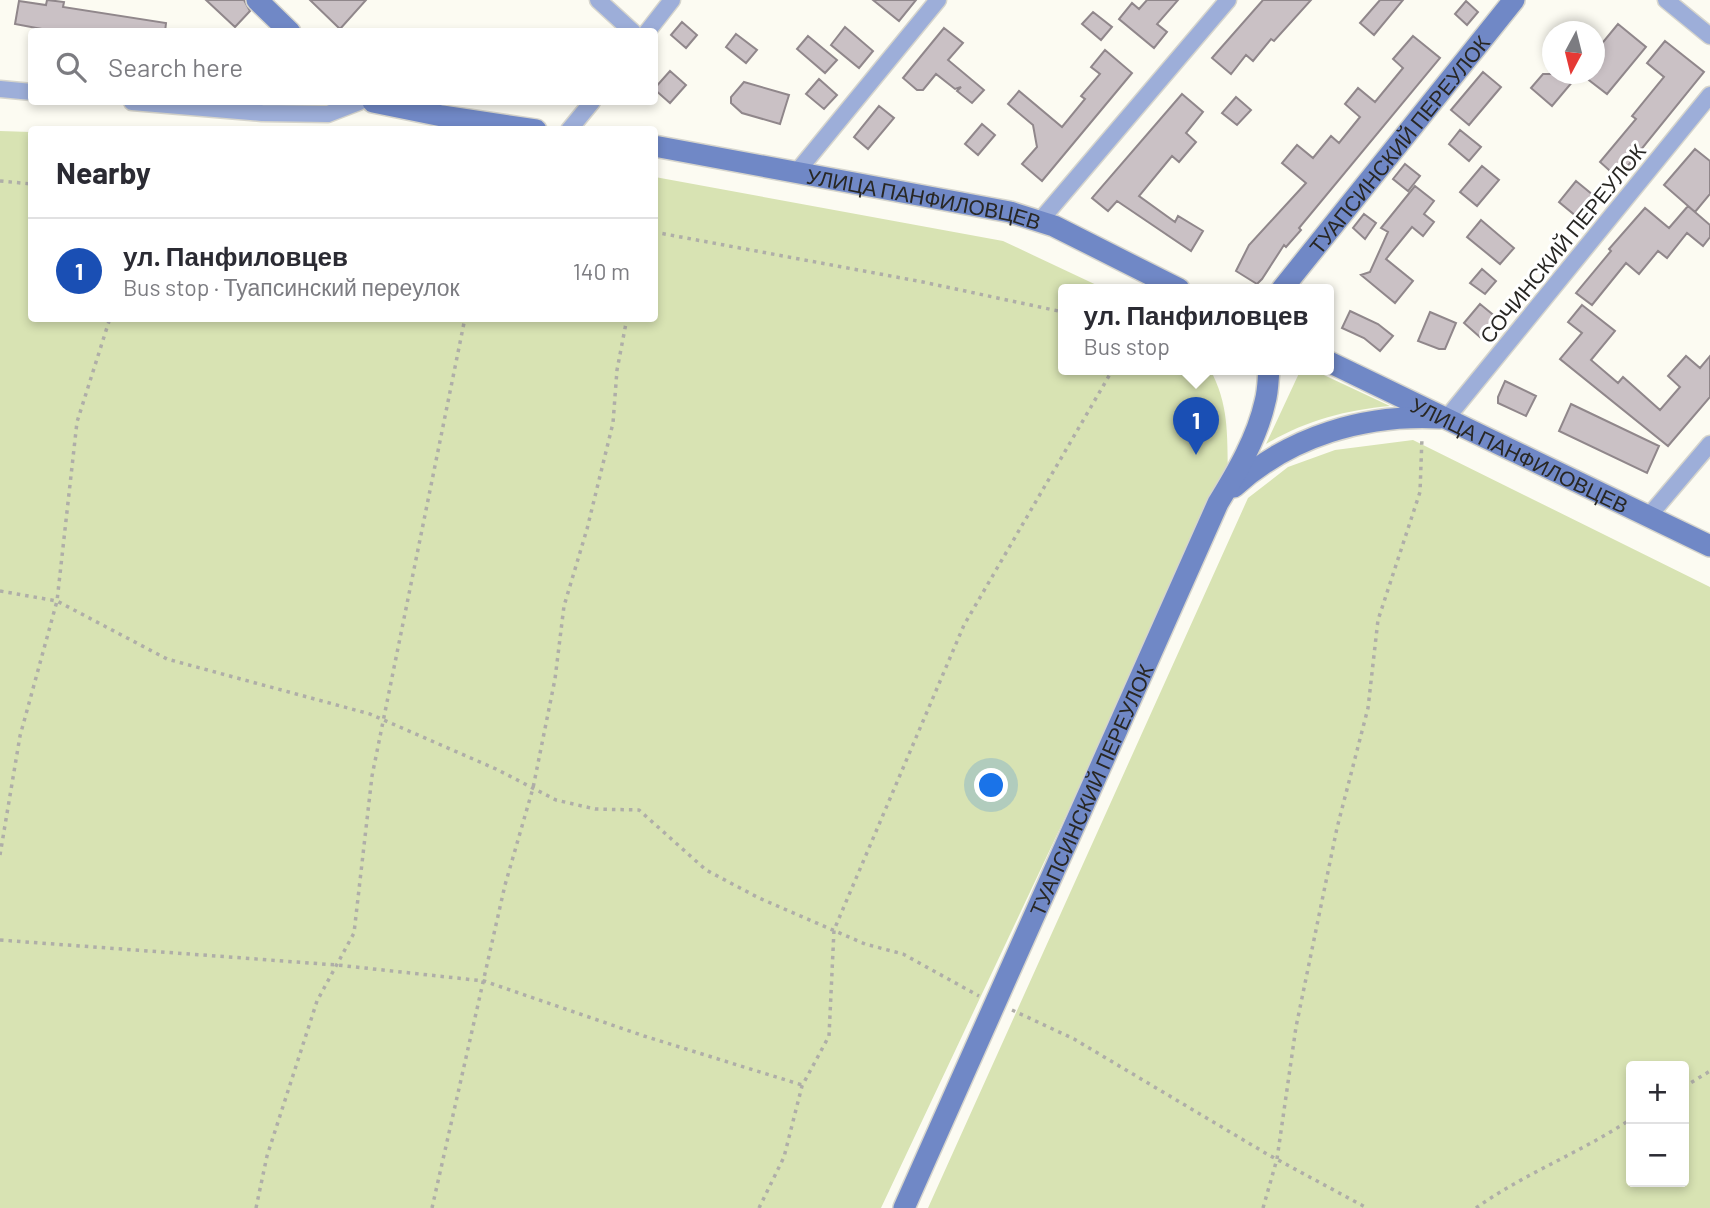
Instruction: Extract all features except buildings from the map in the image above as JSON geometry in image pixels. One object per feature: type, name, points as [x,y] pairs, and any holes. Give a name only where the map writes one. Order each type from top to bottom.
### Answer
[{"type":"street","points":[[257,0],[286,28]]},
{"type":"street","points":[[598,0],[628,28]]},
{"type":"street","points":[[650,28],[672,0]]},
{"type":"street","points":[[796,173],[938,0]]},
{"type":"street","points":[[1039,222],[1228,0]]},
{"type":"street","name":"ТУАПСИНСКИЙ ПЕРЕУЛОК","points":[[1286,284],[1514,0]]},
{"type":"street","points":[[1666,0],[1710,36]]},
{"type":"street","points":[[0,89],[28,92]]},
{"type":"street","name":"СОЧИНСКИЙ ПЕРЕУЛОК","points":[[1446,419],[1710,95]]},
{"type":"street","points":[[167,105],[262,113],[328,114],[351,105]]},
{"type":"street","points":[[388,105],[509,126]]},
{"type":"street","points":[[572,126],[590,105]]},
{"type":"street","name":"УЛИЦА ПАНФИЛОВЦЕВ","points":[[658,147],[1010,212],[1054,226],[1169,284]]},
{"type":"street","name":"УЛИЦА ПАНФИЛОВЦЕВ","points":[[1334,364],[1710,546]]},
{"type":"street","name":"ТУАПСИНСКИЙ ПЕРЕУЛОК","points":[[904,1208],[1218,503],[1256,431],[1266,401],[1268,375]]},
{"type":"street","points":[[1218,503],[1253,470],[1293,446],[1326,433],[1361,423],[1423,417],[1446,419]]},
{"type":"street","points":[[1648,517],[1710,444]]},
{"type":"path","points":[[0,181],[28,184]]},
{"type":"path","points":[[658,233],[923,282],[1058,311]]},
{"type":"path","points":[[0,855],[20,736],[57,601],[76,422],[109,322]]},
{"type":"path","points":[[256,1208],[267,1156],[317,1001],[354,933],[372,776],[464,322]]},
{"type":"path","points":[[432,1208],[505,885],[533,788],[555,679],[564,606],[587,529],[613,423],[617,370],[626,322]]},
{"type":"path","points":[[758,1208],[784,1157],[802,1086],[829,1036],[834,930],[964,625],[1110,375]]},
{"type":"path","points":[[1263,1208],[1276,1159],[1296,1027],[1337,828],[1368,708],[1378,620],[1420,492],[1423,417]]},
{"type":"path","points":[[0,591],[57,601],[167,659],[370,714],[496,769],[556,800],[595,809],[639,810],[706,870],[759,898],[865,944],[903,954],[996,1005],[1018,1011],[1074,1039],[1276,1159],[1367,1208]]},
{"type":"path","points":[[0,940],[337,965],[484,981],[802,1086]]},
{"type":"path","points":[[1689,1084],[1710,1071]]},
{"type":"path","points":[[1476,1208],[1497,1193],[1598,1141],[1626,1122]]},
{"type":"green space","points":[[0,131],[28,132],[28,322],[658,322],[658,178],[1003,241],[1094,284],[1058,284],[1058,375],[1213,375],[1224,407],[1228,472],[881,1208],[0,1208]]},
{"type":"green space","points":[[1298,375],[1324,375],[1390,406],[1357,410],[1326,418],[1266,444]]},
{"type":"green space","points":[[1413,440],[1710,587],[1710,1208],[928,1208],[1248,498],[1288,467],[1335,450]]},
{"type":"place","name":"ул. Панфиловцев","points":[[1196,455]]}]
